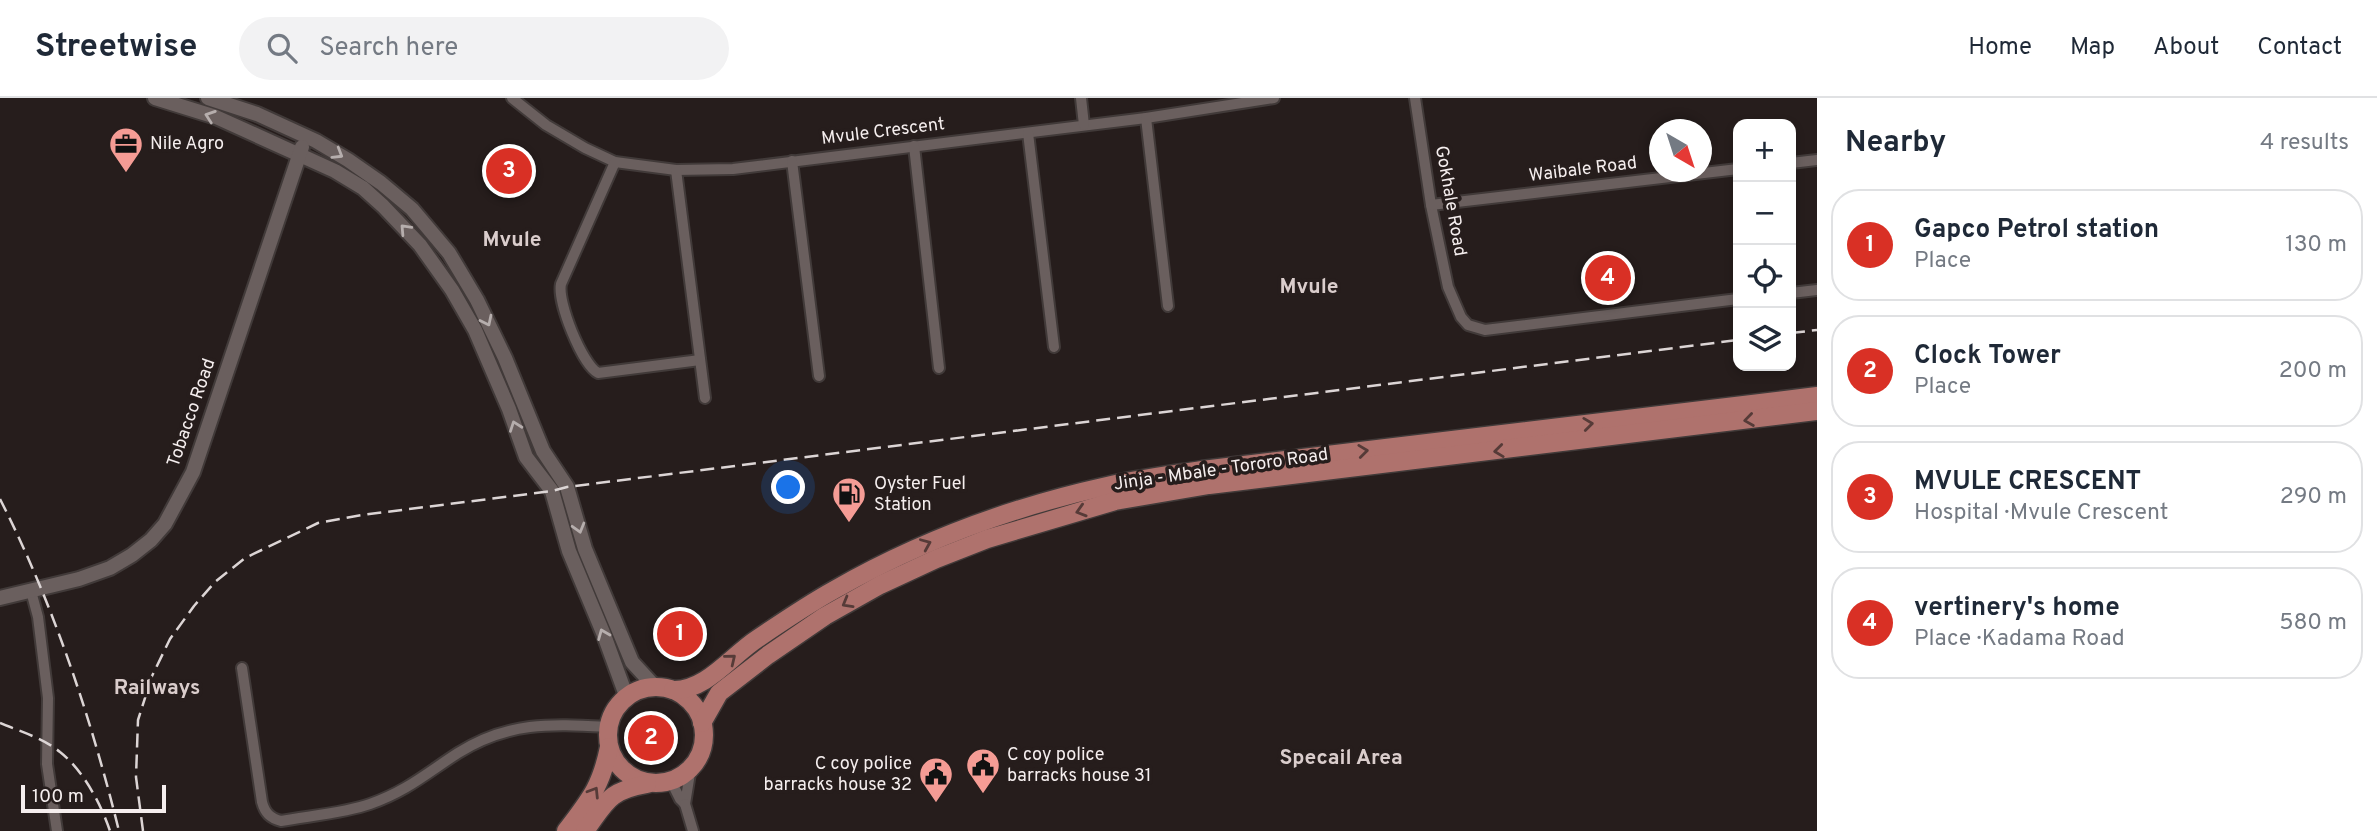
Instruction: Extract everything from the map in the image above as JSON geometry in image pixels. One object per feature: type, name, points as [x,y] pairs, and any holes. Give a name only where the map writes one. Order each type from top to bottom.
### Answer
[{"type":"highway","name":"Jinja - Mbale - Tororo Road","points":[[664,689],[684,691],[704,681],[754,641],[811,603],[900,555],[979,523],[1107,486],[1202,470],[1817,396]]},
{"type":"highway","name":"Jinja - Mbale - Tororo Road","points":[[702,723],[719,693],[825,616],[880,584],[987,539],[1115,501],[1209,485],[1817,411]]},
{"type":"highway","points":[[566,831],[597,788],[604,773],[612,716],[626,698],[640,690],[664,689],[686,698],[696,709],[702,723],[704,739],[700,754],[691,767],[671,780],[625,788],[617,792],[584,831]]},
{"type":"highway","points":[[609,747],[620,767],[629,775],[650,783]]},
{"type":"street","points":[[155,98],[216,117],[335,171],[363,188],[420,246],[452,290],[474,330],[526,457],[552,491],[569,551],[604,635],[626,698]]},
{"type":"street","points":[[208,98],[257,114],[306,136],[348,160],[412,209],[449,253],[465,277],[505,358],[543,451],[567,487],[585,549],[632,662],[664,689]]},
{"type":"street","name":"Mvule Crescent","points":[[512,98],[546,125],[615,162],[676,170],[733,169],[1146,118],[1274,98]]},
{"type":"street","points":[[1081,98],[1084,125]]},
{"type":"street","name":"Gokhale Road","points":[[1415,98],[1431,205],[1448,287],[1456,309],[1468,325],[1485,330],[1733,300]]},
{"type":"street","points":[[1146,118],[1168,306]]},
{"type":"street","points":[[1028,133],[1054,347]]},
{"type":"street","name":"Tobacco Road","points":[[0,598],[79,579],[110,568],[132,555],[166,524],[193,472],[306,136]]},
{"type":"street","points":[[914,146],[939,368]]},
{"type":"street","points":[[1796,162],[1817,160]]},
{"type":"street","points":[[792,161],[819,376]]},
{"type":"street","points":[[615,162],[561,284],[561,302],[572,330],[589,365],[598,373],[700,360]]},
{"type":"street","points":[[676,170],[705,397]]},
{"type":"street","name":"Waibale Road","points":[[1431,205],[1733,170]]},
{"type":"street","points":[[1796,292],[1817,290]]},
{"type":"street","points":[[31,591],[38,617],[48,698],[47,764],[57,831]]},
{"type":"street","points":[[242,668],[264,810],[271,818],[281,821],[368,805],[410,787],[472,746],[510,730],[533,725],[609,727]]},
{"type":"street","points":[[691,767],[685,804],[692,831]]},
{"type":"street","points":[[671,780],[685,804]]},
{"type":"railway","points":[[1796,332],[1817,330]]},
{"type":"railway","points":[[143,831],[136,777],[138,720],[152,676],[170,639],[215,582],[245,558],[318,523],[567,487],[1733,341]]},
{"type":"railway","points":[[0,499],[54,620],[96,746],[119,831]]},
{"type":"railway","points":[[0,723],[31,735],[68,759],[90,788],[110,831]]},
{"type":"place","name":"MVULE CRESCENT","points":[[509,171]]},
{"type":"place","name":"Nile Agro","points":[[126,174]]},
{"type":"place","name":"vertinery's home","points":[[1608,278]]},
{"type":"place","name":"Oyster Fuel Station","points":[[849,524]]},
{"type":"place","name":"Gapco Petrol station","points":[[680,634]]},
{"type":"place","name":"Clock Tower","points":[[651,738]]},
{"type":"place","name":"C coy police barracks house 31","points":[[983,795]]},
{"type":"place","name":"C coy police barracks house 32","points":[[936,804]]},
{"type":"district","name":"Mvule","points":[[512,240]]},
{"type":"district","name":"Mvule","points":[[1309,287]]},
{"type":"district","name":"Railways","points":[[157,688]]},
{"type":"district","name":"Specail Area","points":[[1341,758]]}]
